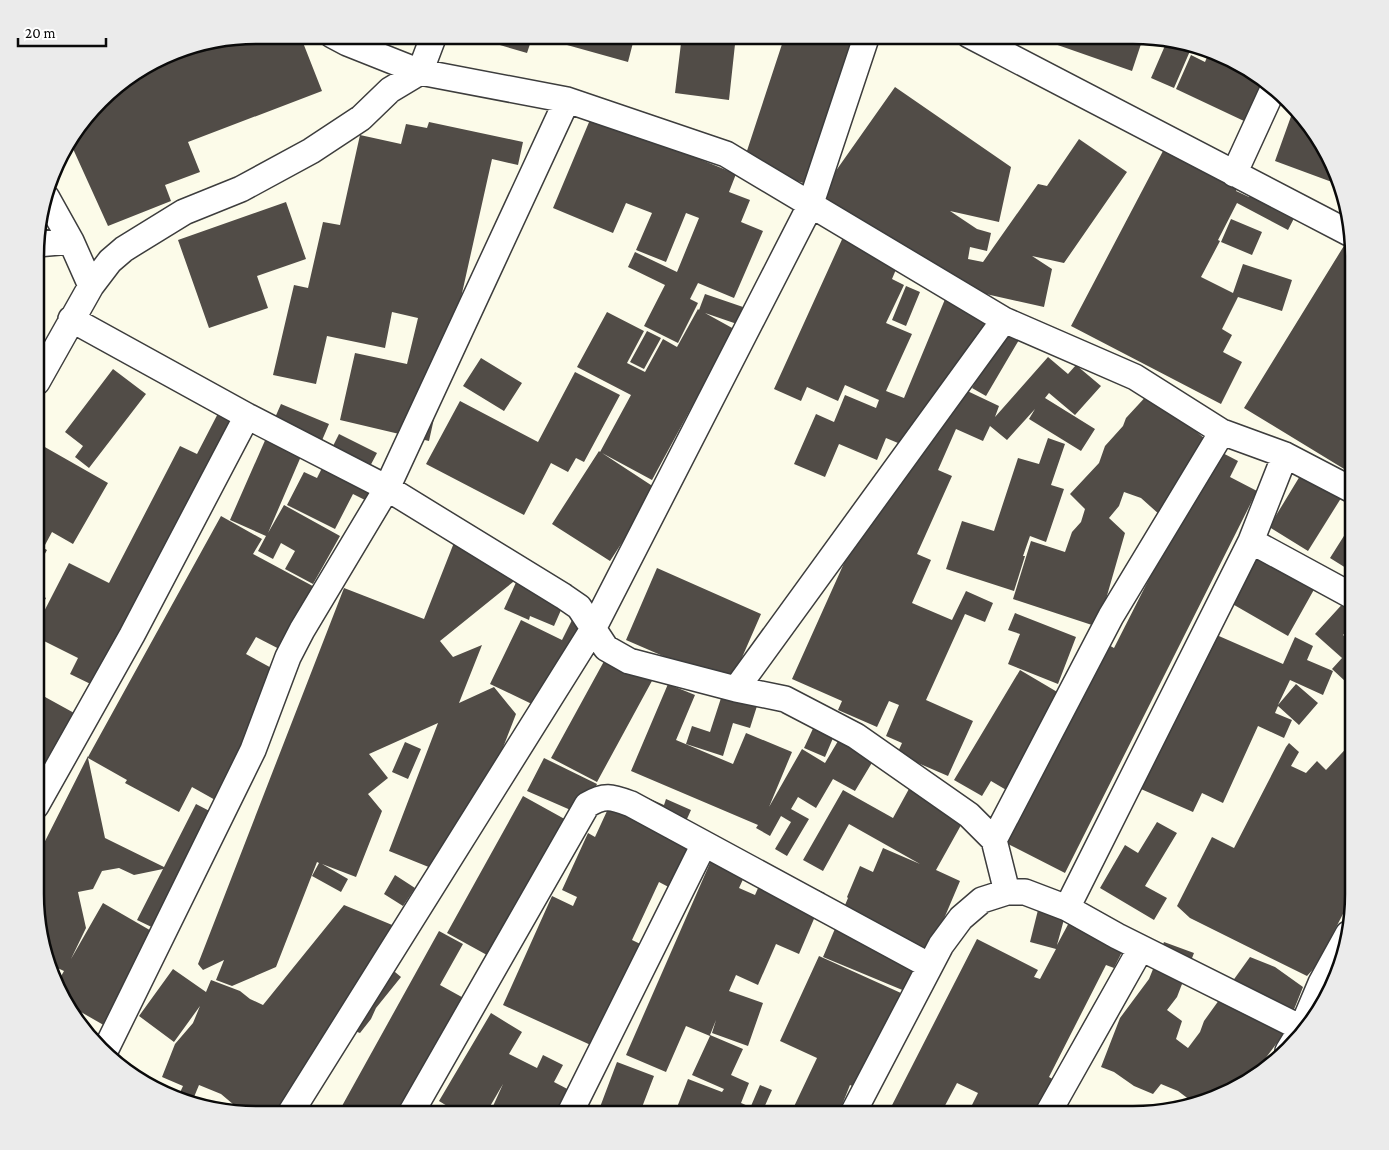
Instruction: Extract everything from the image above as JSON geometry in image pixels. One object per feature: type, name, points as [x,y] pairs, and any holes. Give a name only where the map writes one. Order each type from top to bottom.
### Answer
[{"type":"street","points":[[350,44],[420,72],[567,100],[726,154],[810,206],[1004,320],[1135,377],[1222,432],[1285,455],[1345,486]]},
{"type":"street","points":[[44,369],[90,286],[110,261],[124,249],[184,212],[241,189],[311,151],[361,118],[390,90],[420,72],[431,44]]},
{"type":"street","points":[[294,1106],[593,629],[810,206],[864,44]]},
{"type":"street","points":[[986,44],[1343,230]]},
{"type":"street","points":[[1234,174],[1271,94]]},
{"type":"street","points":[[108,1046],[254,750],[288,657],[302,630],[387,488],[567,100]]},
{"type":"street","points":[[50,204],[71,241],[90,286]]},
{"type":"street","points":[[44,243],[71,241]]},
{"type":"street","points":[[72,319],[247,416],[387,488],[563,596],[578,607],[606,648],[629,661],[736,689],[785,699],[856,736],[969,815],[994,840],[1007,892]]},
{"type":"street","points":[[736,689],[1004,320]]},
{"type":"street","points":[[44,792],[132,635],[247,416]]},
{"type":"street","points":[[994,840],[1111,616],[1222,432]]},
{"type":"street","points":[[1067,908],[1251,541],[1285,455]]},
{"type":"street","points":[[1251,541],[1345,592]]},
{"type":"street","points":[[415,1106],[587,805],[598,798],[611,797],[631,804],[930,966]]},
{"type":"street","points":[[573,1106],[704,844]]},
{"type":"street","points":[[857,1106],[941,945],[961,918],[982,900],[1007,892],[1025,892],[1067,908],[1141,948],[1298,1027]]},
{"type":"street","points":[[1053,1106],[1141,948]]},
{"type":"street","points":[[1311,1010],[1321,983],[1336,956]]},
{"type":"building","points":[[242,44],[304,44],[322,91],[188,142],[200,172],[165,185],[171,201],[108,226],[73,149],[96,116],[116,96],[150,72],[175,60],[201,51]]},
{"type":"building","points":[[496,44],[530,44],[527,53]]},
{"type":"building","points":[[567,44],[633,44],[628,62]]},
{"type":"building","points":[[681,44],[735,44],[729,100],[675,93]]},
{"type":"building","points":[[782,44],[863,44],[815,187],[743,163]]},
{"type":"building","points":[[1055,44],[1141,44],[1132,71]]},
{"type":"building","points":[[1165,47],[1190,52],[1174,88],[1151,78]]},
{"type":"building","points":[[1191,55],[1205,62],[1207,57],[1214,60],[1239,72],[1260,87],[1244,121],[1176,89]]},
{"type":"building","points":[[895,87],[1011,167],[999,222],[950,211],[977,229],[991,233],[987,251],[970,247],[968,259],[983,262],[1038,184],[1047,186],[1079,139],[1127,172],[1064,263],[1032,256],[1052,269],[1044,307],[968,290],[816,199]]},
{"type":"building","points":[[592,115],[736,174],[729,192],[750,200],[741,222],[763,231],[734,298],[698,283],[690,299],[698,303],[678,343],[644,326],[665,285],[628,267],[635,252],[677,272],[699,218],[686,213],[666,262],[636,250],[652,213],[626,203],[613,233],[553,208]]},
{"type":"building","points":[[1292,115],[1317,150],[1332,182],[1275,161]]},
{"type":"building","points":[[429,122],[523,142],[518,165],[492,159],[429,441],[340,420],[355,353],[407,364],[418,318],[392,312],[385,348],[327,336],[316,384],[273,375],[294,285],[308,288],[323,222],[340,225],[360,135],[401,144],[406,124],[427,128]]},
{"type":"building","points":[[1173,132],[1247,170],[1236,191],[1249,197],[1262,174],[1305,197],[1288,230],[1237,203],[1201,277],[1233,293],[1243,264],[1292,280],[1282,311],[1238,297],[1222,329],[1232,335],[1223,352],[1242,362],[1221,404],[1071,326]]},
{"type":"building","points":[[286,202],[306,259],[257,276],[268,308],[209,328],[178,240]]},
{"type":"building","points":[[1231,219],[1262,232],[1252,255],[1221,242]]},
{"type":"building","points":[[844,235],[900,260],[892,279],[904,285],[886,323],[912,334],[886,391],[904,398],[948,292],[997,313],[961,388],[999,406],[995,417],[1048,357],[1068,374],[1076,365],[1101,386],[1075,415],[1049,393],[1045,398],[1095,429],[1081,451],[1029,419],[1035,409],[1007,440],[990,426],[983,441],[956,429],[938,470],[952,476],[917,554],[931,560],[912,603],[952,620],[966,591],[993,603],[985,622],[965,614],[926,700],[973,721],[948,776],[897,754],[902,743],[886,736],[899,705],[889,701],[877,727],[838,710],[842,701],[792,679],[898,443],[886,438],[877,460],[839,444],[825,477],[794,464],[816,414],[834,422],[845,395],[876,408],[879,400],[845,385],[838,401],[807,387],[801,401],[774,389]]},
{"type":"building","points":[[1345,244],[1345,470],[1244,408]]},
{"type":"building","points":[[906,286],[920,292],[906,326],[892,320]]},
{"type":"building","points":[[705,294],[743,307],[737,324],[705,313],[734,329],[652,480],[602,453],[657,489],[610,561],[552,524],[600,452],[631,395],[577,367],[607,312],[644,331],[627,363],[645,372],[663,339],[677,347],[699,310]]},
{"type":"building","points":[[1009,325],[1023,333],[986,396],[972,388]]},
{"type":"building","points":[[647,331],[661,338],[644,369],[630,362]]},
{"type":"building","points":[[481,358],[522,383],[504,411],[463,386]]},
{"type":"building","points":[[113,369],[146,394],[89,468],[75,457],[83,446],[65,432]]},
{"type":"building","points":[[575,372],[620,395],[584,462],[576,458],[568,472],[551,463],[524,515],[426,464],[460,401],[538,442]]},
{"type":"building","points":[[1150,392],[1204,438],[1160,515],[1141,498],[1124,492],[1119,506],[1109,518],[1125,533],[1098,627],[1013,599],[1031,541],[1065,552],[1072,532],[1081,522],[1085,509],[1070,494],[1099,463],[1105,446],[1123,426],[1126,418]]},
{"type":"building","points":[[227,396],[247,406],[107,692],[70,674],[78,658],[44,641],[44,611],[69,563],[109,583],[180,446],[197,454]]},
{"type":"building","points":[[281,404],[329,424],[314,459],[302,454],[268,533],[284,505],[340,536],[313,584],[285,569],[295,551],[281,543],[273,559],[258,551],[266,536],[230,520]]},
{"type":"building","points":[[339,434],[377,453],[367,472],[371,503],[353,494],[335,529],[287,505],[304,472],[317,478]]},
{"type":"building","points":[[1048,438],[1065,444],[1051,485],[1064,489],[1046,542],[1030,536],[1014,591],[946,569],[962,521],[994,531],[1018,458],[1039,464]]},
{"type":"building","points":[[44,447],[108,483],[73,544],[52,532],[45,545]]},
{"type":"building","points":[[1215,449],[1238,461],[1230,477],[1257,491],[1065,873],[1004,842],[1105,643],[1114,648]]},
{"type":"building","points":[[1303,471],[1343,495],[1308,551],[1269,527]]},
{"type":"building","points":[[221,516],[262,539],[253,554],[322,591],[287,653],[256,637],[246,654],[277,671],[217,801],[192,787],[179,812],[125,783],[127,780],[88,758],[105,838],[164,867],[196,804],[223,818],[164,933],[137,920],[163,869],[134,875],[119,868],[102,871],[93,889],[78,892],[86,928],[71,959],[103,903],[160,936],[107,1027],[79,1011],[72,1000],[61,977],[64,971],[57,968],[51,949],[44,908],[44,843],[88,757]]},
{"type":"building","points":[[1345,534],[1345,567],[1330,558]]},
{"type":"building","points":[[457,535],[572,585],[554,626],[530,616],[529,620],[504,609],[518,578],[440,641],[453,657],[482,645],[459,703],[494,687],[516,714],[461,856],[441,872],[389,851],[438,723],[369,754],[388,778],[368,794],[382,811],[356,877],[322,864],[348,879],[341,892],[312,876],[319,863],[317,862],[276,967],[232,986],[216,980],[224,960],[203,970],[198,964],[344,588],[424,619]]},
{"type":"building","points":[[1259,552],[1316,586],[1288,636],[1229,602]]},
{"type":"building","points":[[657,568],[761,614],[730,685],[626,640]]},
{"type":"building","points":[[583,598],[602,607],[575,662],[561,655],[536,706],[490,684],[521,620],[562,640]]},
{"type":"building","points":[[1345,601],[1345,633],[1343,635],[1345,637],[1345,681],[1332,669],[1342,658],[1315,634]]},
{"type":"building","points":[[1015,613],[1076,637],[1058,684],[1008,664],[1020,634],[1008,630]]},
{"type":"building","points":[[1212,633],[1283,664],[1295,637],[1313,646],[1307,660],[1333,671],[1323,695],[1290,680],[1278,705],[1296,684],[1318,703],[1299,725],[1278,706],[1275,713],[1292,720],[1284,738],[1258,726],[1223,803],[1202,793],[1193,812],[1141,789]]},
{"type":"building","points":[[614,643],[659,668],[597,782],[551,758]]},
{"type":"building","points":[[1020,670],[1064,696],[1008,791],[991,781],[982,796],[954,780]]},
{"type":"building","points":[[668,684],[695,695],[676,740],[733,764],[746,733],[792,752],[769,807],[802,749],[825,763],[838,741],[873,761],[855,791],[833,779],[816,808],[798,797],[791,809],[809,819],[787,856],[775,849],[791,822],[781,816],[770,836],[756,828],[758,825],[631,771]]},
{"type":"building","points":[[722,695],[757,706],[750,728],[733,723],[723,756],[686,744],[692,726],[710,732]]},
{"type":"building","points":[[44,696],[85,719],[54,776],[44,770]]},
{"type":"building","points":[[816,722],[836,731],[825,757],[804,748]]},
{"type":"building","points":[[405,742],[421,749],[408,779],[392,772]]},
{"type":"building","points":[[1289,743],[1299,752],[1291,766],[1306,773],[1317,761],[1326,770],[1345,750],[1345,908],[1316,966],[1307,976],[1190,918],[1177,906],[1212,837],[1234,848]]},
{"type":"building","points":[[544,758],[597,784],[582,815],[527,791]]},
{"type":"building","points":[[910,787],[965,818],[936,870],[960,881],[912,994],[823,957],[860,866],[873,872],[883,848],[920,864],[849,824],[823,871],[803,860],[843,790],[893,818]]},
{"type":"building","points":[[639,794],[664,805],[666,799],[691,810],[677,841],[700,850],[680,893],[659,882],[632,940],[653,950],[606,1052],[503,1005],[552,896],[573,906],[577,897],[562,890],[588,833],[595,837],[613,798],[633,807]]},
{"type":"building","points":[[523,796],[579,827],[496,960],[447,933]]},
{"type":"building","points":[[1157,822],[1177,833],[1145,886],[1167,898],[1154,920],[1100,888],[1125,845],[1138,853]]},
{"type":"building","points":[[717,847],[751,862],[739,888],[755,895],[762,879],[796,880],[825,893],[799,954],[776,944],[758,985],[736,975],[729,991],[763,1003],[748,1046],[712,1033],[716,1020],[710,1035],[743,1049],[731,1075],[749,1083],[741,1103],[748,1106],[678,1106],[688,1079],[722,1092],[724,1089],[692,1075],[710,1036],[686,1026],[666,1072],[626,1055]]},
{"type":"building","points":[[395,875],[415,888],[403,906],[384,894]]},
{"type":"building","points":[[344,905],[397,927],[383,962],[401,977],[376,1008],[371,1019],[360,1033],[349,1029],[293,1106],[234,1105],[221,1094],[199,1085],[194,1097],[180,1092],[183,1086],[162,1077],[175,1044],[193,1023],[200,1006],[174,1042],[139,1016],[173,969],[206,992],[211,980],[240,991],[250,999],[263,1005]]},
{"type":"building","points":[[1039,906],[1066,912],[1057,945],[1072,917],[1126,944],[1114,968],[1106,965],[1049,1077],[1058,1082],[1046,1106],[972,1106],[978,1093],[957,1083],[945,1106],[892,1106],[977,939],[1038,970],[1034,977],[1040,979],[1056,949],[1030,942]]},
{"type":"building","points":[[439,931],[463,944],[440,985],[478,1006],[418,1076],[401,1106],[342,1106]]},
{"type":"building","points":[[1164,942],[1194,953],[1177,997],[1167,1010],[1182,1021],[1176,1039],[1188,1048],[1200,1032],[1204,1021],[1250,957],[1275,967],[1303,987],[1285,1032],[1264,1061],[1239,1078],[1214,1090],[1188,1099],[1178,1091],[1161,1084],[1153,1094],[1134,1086],[1114,1072],[1101,1067],[1120,1018],[1149,979]]},
{"type":"building","points":[[819,956],[912,998],[868,1093],[850,1085],[842,1106],[794,1106],[817,1058],[780,1041]]},
{"type":"building","points":[[491,1013],[522,1032],[509,1054],[537,1068],[543,1055],[563,1065],[554,1082],[575,1093],[568,1106],[493,1106],[503,1084],[490,1106],[447,1106],[439,1101]]},
{"type":"building","points":[[617,1062],[654,1076],[642,1106],[600,1106]]},
{"type":"building","points":[[760,1085],[772,1090],[765,1106],[751,1106]]}]
